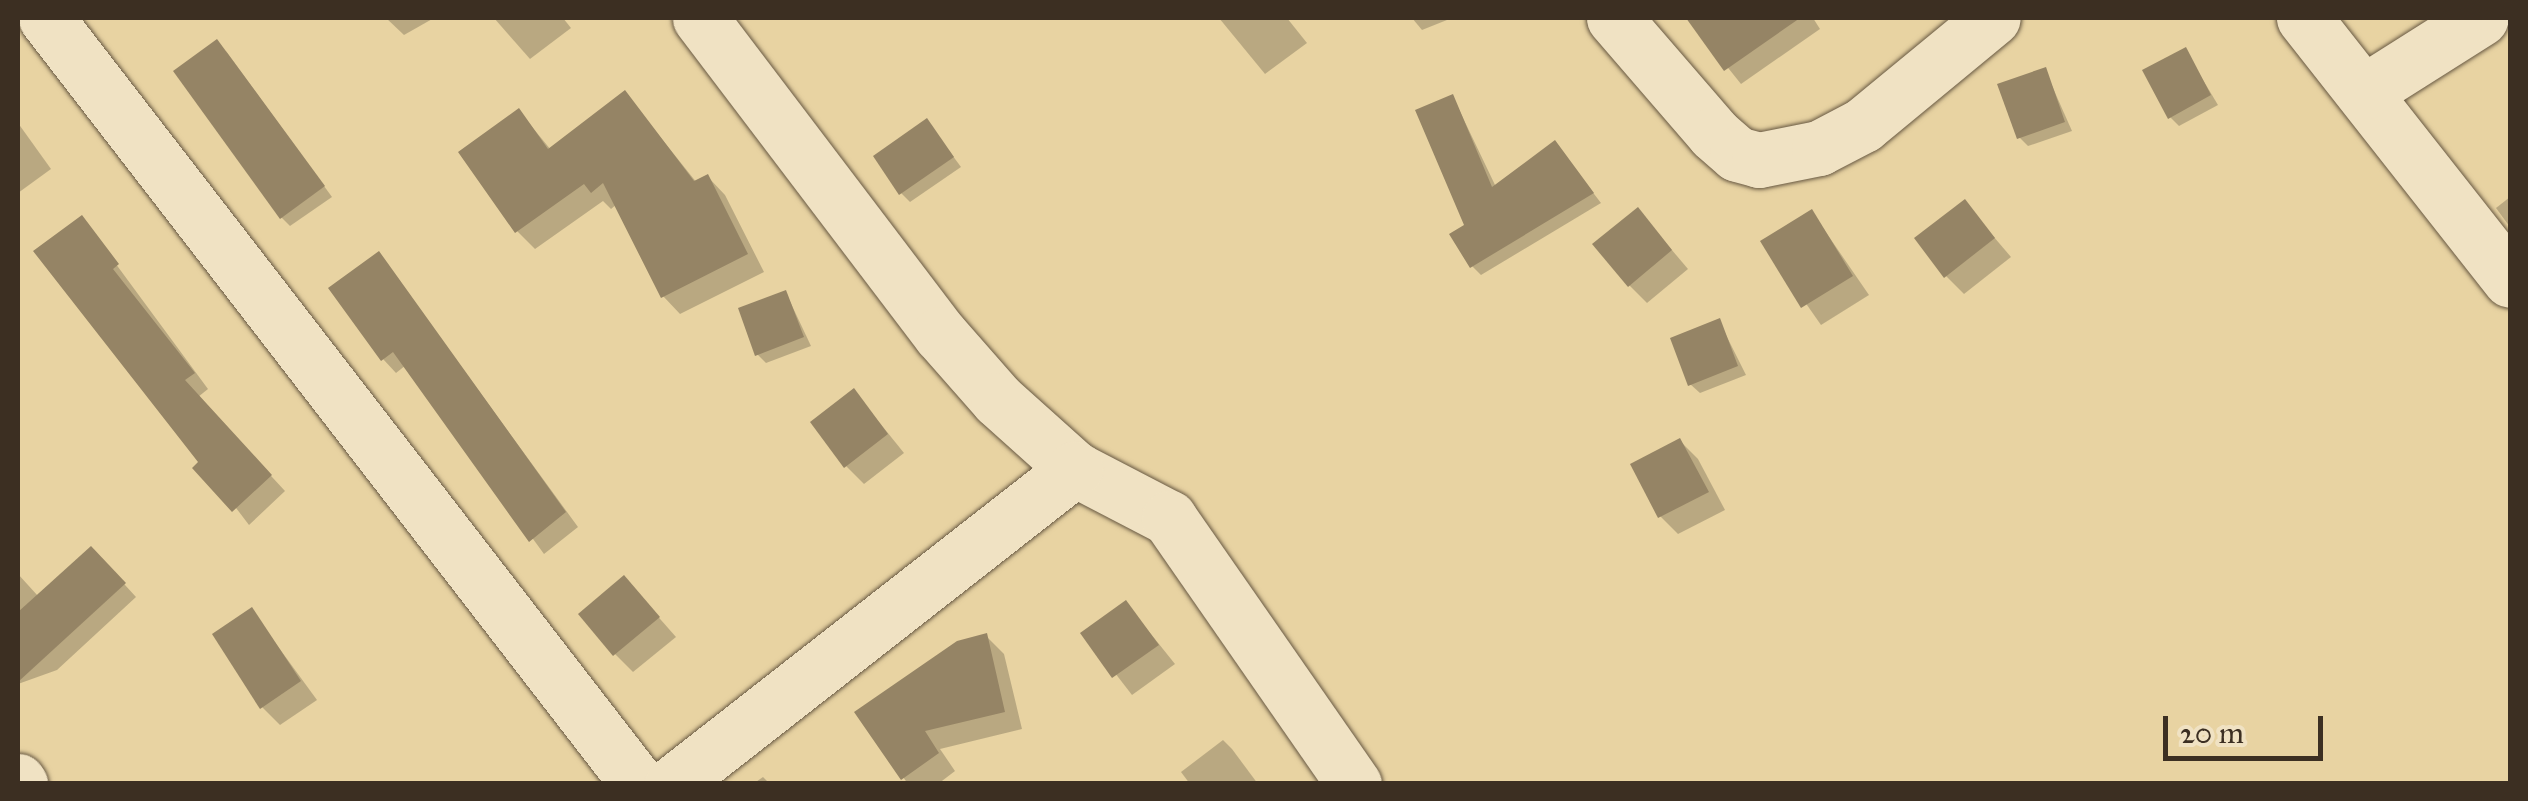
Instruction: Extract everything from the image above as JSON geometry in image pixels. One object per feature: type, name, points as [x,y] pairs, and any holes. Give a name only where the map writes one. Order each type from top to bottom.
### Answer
[{"type":"street","points":[[46,18],[638,784]]},
{"type":"street","points":[[700,18],[940,334],[998,400],[1075,469],[1169,518],[1354,784]]},
{"type":"street","points":[[1614,18],[1714,134],[1737,154],[1759,160],[1820,148],[1864,125],[1993,18]]},
{"type":"street","points":[[2304,18],[2510,280]]},
{"type":"street","points":[[2364,92],[2481,18]]},
{"type":"street","points":[[672,784],[1075,469]]},
{"type":"building","points":[[1686,18],[1800,18],[1724,71]]},
{"type":"building","points":[[217,39],[325,186],[280,219],[173,71]]},
{"type":"building","points":[[2186,47],[2211,95],[2168,119],[2142,70]]},
{"type":"building","points":[[2046,67],[2065,122],[2017,139],[1997,84]]},
{"type":"building","points":[[625,90],[694,181],[708,174],[748,254],[661,298],[603,183],[591,193],[584,184],[515,233],[458,152],[519,108],[548,149]]},
{"type":"building","points":[[1453,94],[1492,187],[1555,140],[1594,193],[1470,268],[1449,234],[1464,225],[1415,110]]},
{"type":"building","points":[[927,118],[954,157],[899,195],[873,156]]},
{"type":"building","points":[[1965,199],[1995,238],[1944,278],[1914,238]]},
{"type":"building","points":[[1638,207],[1672,250],[1628,287],[1592,244]]},
{"type":"building","points":[[1812,209],[1853,276],[1801,308],[1760,241]]},
{"type":"building","points":[[82,215],[119,264],[113,269],[195,373],[185,380],[272,475],[232,512],[192,468],[198,462],[33,251]]},
{"type":"building","points":[[379,251],[566,512],[529,542],[393,352],[381,361],[328,288]]},
{"type":"building","points":[[786,290],[804,337],[755,356],[738,308]]},
{"type":"building","points":[[1720,318],[1738,366],[1688,386],[1670,338]]},
{"type":"building","points":[[854,388],[888,434],[844,468],[810,422]]},
{"type":"building","points":[[1680,438],[1709,492],[1658,518],[1630,464]]},
{"type":"building","points":[[91,546],[126,583],[18,682],[18,612]]},
{"type":"building","points":[[624,575],[660,617],[613,656],[578,614]]},
{"type":"building","points":[[1126,600],[1159,645],[1112,678],[1080,633]]},
{"type":"building","points":[[252,607],[301,681],[260,709],[212,634]]},
{"type":"building","points":[[987,633],[1005,712],[925,731],[939,753],[901,780],[854,712],[957,641]]}]
